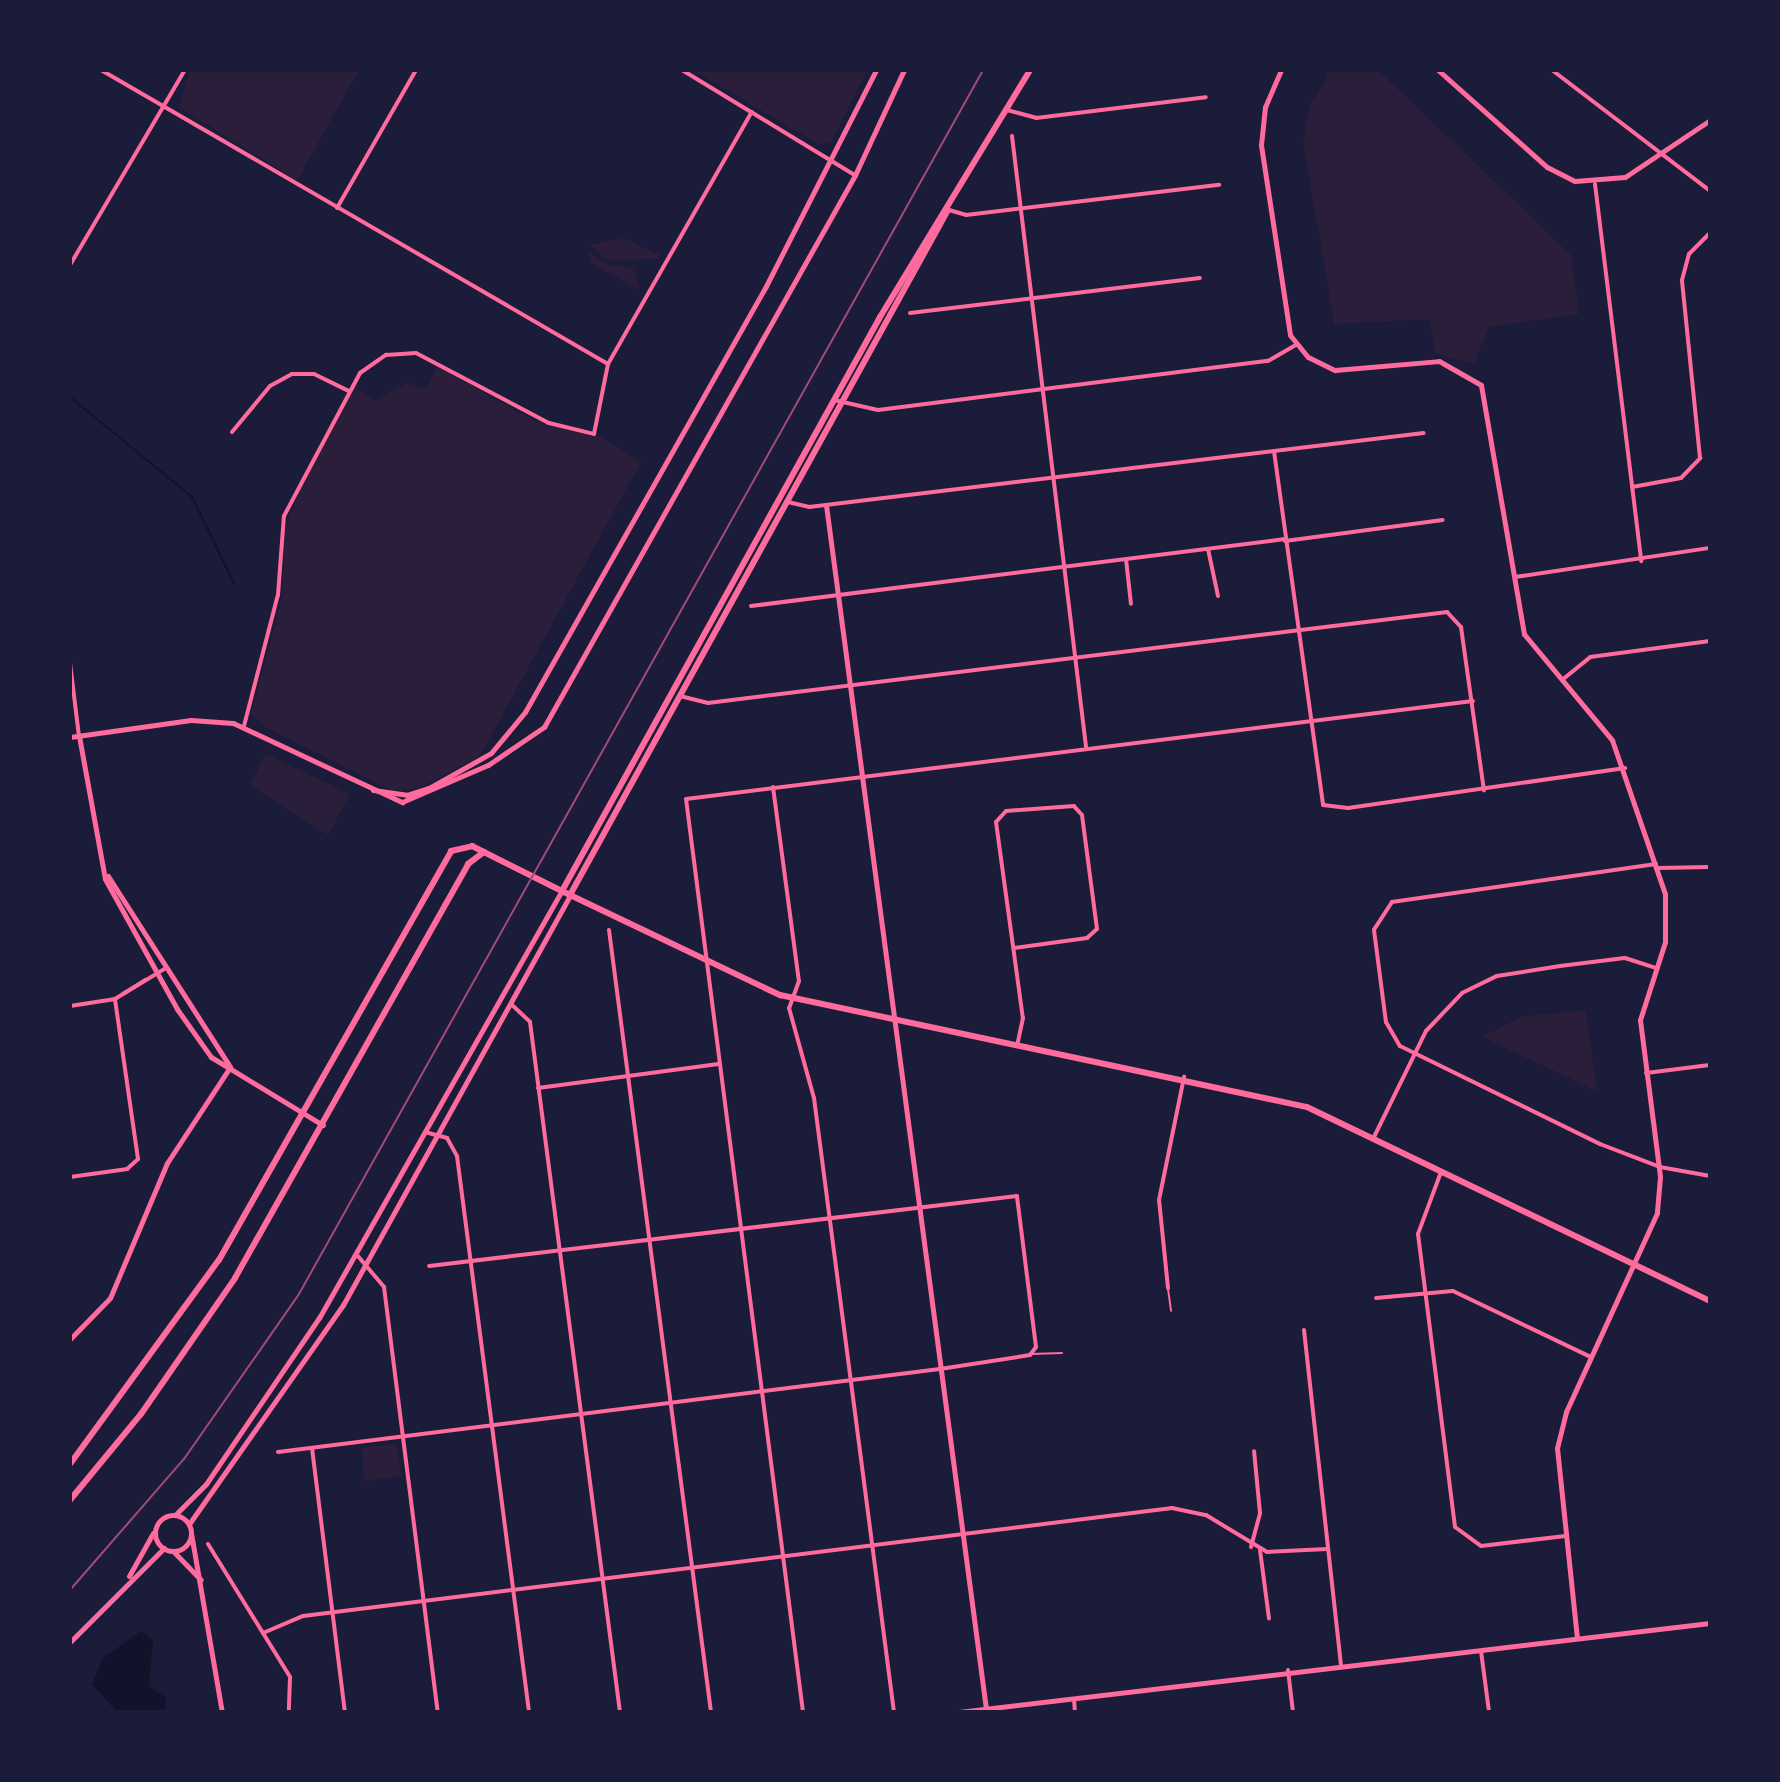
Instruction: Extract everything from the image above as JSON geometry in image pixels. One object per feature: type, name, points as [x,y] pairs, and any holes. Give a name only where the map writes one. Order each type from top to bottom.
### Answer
[{"type":"main road","points":[[562,891],[834,400],[1030,70]]},
{"type":"main road","points":[[570,895],[791,503],[948,210]]},
{"type":"main road","points":[[70,1464],[203,1285],[451,851],[467,845],[705,962],[793,997],[893,1021],[1018,1042],[1286,1099],[1374,1137],[1710,1301]]},
{"type":"main road","points":[[70,1500],[192,1345],[324,1126],[468,864],[484,852]]},
{"type":"street","points":[[101,70],[608,364]]},
{"type":"street","points":[[70,265],[185,70]]},
{"type":"street","points":[[337,208],[416,70]]},
{"type":"street","points":[[682,70],[855,175]]},
{"type":"street","points":[[368,789],[407,795],[429,788],[483,759],[511,732],[833,162],[876,70]]},
{"type":"street","points":[[70,737],[191,720],[244,726],[391,800],[426,797],[549,722],[855,175],[904,70]]},
{"type":"street","points":[[1281,70],[1263,117],[1262,156],[1286,323],[1296,345],[1335,370],[1439,361],[1477,380],[1489,405],[1514,577],[1527,642],[1594,713],[1625,768],[1657,866],[1667,927],[1641,1014],[1658,1166],[1657,1213],[1638,1266],[1593,1358],[1557,1448],[1577,1638]]},
{"type":"street","points":[[1438,70],[1551,171],[1595,184],[1625,177],[1710,120]]},
{"type":"street","points":[[1552,70],[1710,191]]},
{"type":"street","points":[[1005,109],[1036,118],[1206,97]]},
{"type":"street","points":[[244,726],[278,595],[284,516],[349,391],[376,360],[416,353],[549,423],[594,434],[608,364],[752,112]]},
{"type":"street","points":[[1012,136],[1086,747]]},
{"type":"street","points":[[1595,184],[1641,561]]},
{"type":"street","points":[[948,210],[966,215],[1219,185]]},
{"type":"street","points":[[1632,487],[1681,478],[1700,458],[1682,280],[1689,254],[1710,233]]},
{"type":"street","points":[[910,313],[1200,278]]},
{"type":"street","points":[[834,400],[845,405],[878,410],[1268,361],[1296,345]]},
{"type":"street","points":[[232,432],[270,386],[292,374],[314,374],[349,391]]},
{"type":"street","points":[[780,497],[791,503],[826,505],[1424,433]]},
{"type":"street","points":[[1274,451],[1319,800],[1344,809],[1625,768]]},
{"type":"street","points":[[826,505],[986,1709]]},
{"type":"street","points":[[751,606],[1443,520]]},
{"type":"street","points":[[1514,577],[1641,561],[1710,548]]},
{"type":"street","points":[[1208,549],[1218,596]]},
{"type":"street","points":[[1126,559],[1131,604]]},
{"type":"street","points":[[671,692],[708,703],[1297,631],[1456,616],[1473,701],[1484,790]]},
{"type":"street","points":[[1562,680],[1590,657],[1710,641]]},
{"type":"street","points":[[70,663],[79,736],[114,903],[155,974],[211,1057],[324,1126]]},
{"type":"street","points":[[803,1712],[684,807],[694,795],[1473,701]]},
{"type":"street","points":[[773,786],[799,981],[793,997],[794,1040],[814,1098],[894,1712]]},
{"type":"street","points":[[1014,948],[1087,938],[1097,925],[1078,808],[1060,804],[998,818],[1014,948],[1023,1018],[1018,1042]]},
{"type":"street","points":[[1710,867],[1657,866],[1386,906],[1374,930],[1386,1022],[1394,1041],[1658,1166],[1710,1176]]},
{"type":"street","points":[[108,876],[230,1067]]},
{"type":"street","points":[[124,1584],[155,1531],[192,1503],[259,1408],[357,1255],[562,891]]},
{"type":"street","points":[[189,1524],[317,1348],[440,1135],[570,895]]},
{"type":"street","points":[[609,930],[711,1712]]},
{"type":"street","points":[[1374,1137],[1414,1053],[1445,1007],[1489,979],[1625,958],[1656,968]]},
{"type":"street","points":[[70,1006],[115,999],[166,968]]},
{"type":"street","points":[[70,1177],[127,1169],[138,1159],[115,999]]},
{"type":"street","points":[[511,1004],[530,1022],[620,1712]]},
{"type":"street","points":[[538,1088],[718,1064]]},
{"type":"street","points":[[1646,1073],[1710,1065]]},
{"type":"street","points":[[70,1339],[110,1298],[167,1163],[230,1067]]},
{"type":"street","points":[[1168,1288],[1159,1200],[1184,1077]]},
{"type":"street","points":[[425,1132],[440,1135],[456,1151],[529,1712]]},
{"type":"street","points":[[1443,1170],[1418,1224],[1458,1534],[1481,1546],[1565,1536]]},
{"type":"street","points":[[278,1452],[940,1369],[1031,1354],[1036,1344],[1017,1196],[918,1204],[560,1252],[429,1266]]},
{"type":"street","points":[[357,1255],[366,1261],[384,1287],[438,1712]]},
{"type":"street","points":[[1376,1298],[1425,1291],[1460,1293],[1593,1358]]},
{"type":"street","points":[[1304,1330],[1341,1664]]},
{"type":"street","points":[[312,1448],[345,1712]]},
{"type":"street","points":[[1251,1547],[1260,1513],[1254,1451]]},
{"type":"street","points":[[263,1633],[291,1618],[334,1612],[1184,1508],[1260,1550],[1327,1549]]},
{"type":"street","points":[[175,1515],[189,1524],[202,1581],[222,1712]]},
{"type":"street","points":[[155,1531],[164,1548],[173,1551],[202,1581]]},
{"type":"street","points":[[173,1551],[191,1533]]},
{"type":"street","points":[[208,1544],[290,1677],[289,1712]]},
{"type":"street","points":[[70,1642],[124,1584],[164,1548]]},
{"type":"street","points":[[1260,1550],[1269,1618]]},
{"type":"street","points":[[959,1712],[1195,1681],[1710,1623]]},
{"type":"street","points":[[1481,1648],[1489,1712]]},
{"type":"street","points":[[1288,1670],[1293,1712]]},
{"type":"street","points":[[1074,1696],[1075,1712]]},
{"type":"lane","points":[[1168,1288],[1171,1311]]},
{"type":"lane","points":[[1031,1354],[1062,1353]]},
{"type":"shaded area","points":[[190,70],[359,70],[297,181],[179,107]]},
{"type":"shaded area","points":[[693,70],[867,70],[831,142],[820,145]]},
{"type":"shaded area","points":[[1321,70],[1378,70],[1571,255],[1579,314],[1489,327],[1474,364],[1435,353],[1429,319],[1334,324],[1303,140],[1310,104],[1327,77]]},
{"type":"shaded area","points":[[624,238],[660,255],[658,259],[608,260],[590,245]]},
{"type":"shaded area","points":[[587,250],[607,264],[633,268],[640,290],[591,263]]},
{"type":"shaded area","points":[[437,366],[536,422],[599,436],[641,462],[480,756],[420,788],[393,791],[263,726],[251,713],[282,598],[285,528],[302,484],[355,388],[375,400],[407,383],[427,389]]},
{"type":"shaded area","points":[[266,754],[350,794],[328,835],[250,785]]},
{"type":"shaded area","points":[[1586,1010],[1597,1091],[1482,1037],[1520,1017]]},
{"type":"shaded area","points":[[396,1443],[402,1476],[364,1481],[362,1448]]},
{"type":"shaded area","points":[[141,1631],[153,1640],[149,1686],[166,1698],[166,1712],[117,1712],[92,1684],[103,1658]]},
{"type":"waterway","points":[[70,397],[192,497],[234,583]]},
{"type":"railway","points":[[70,1590],[184,1459],[299,1294],[983,70]]}]
